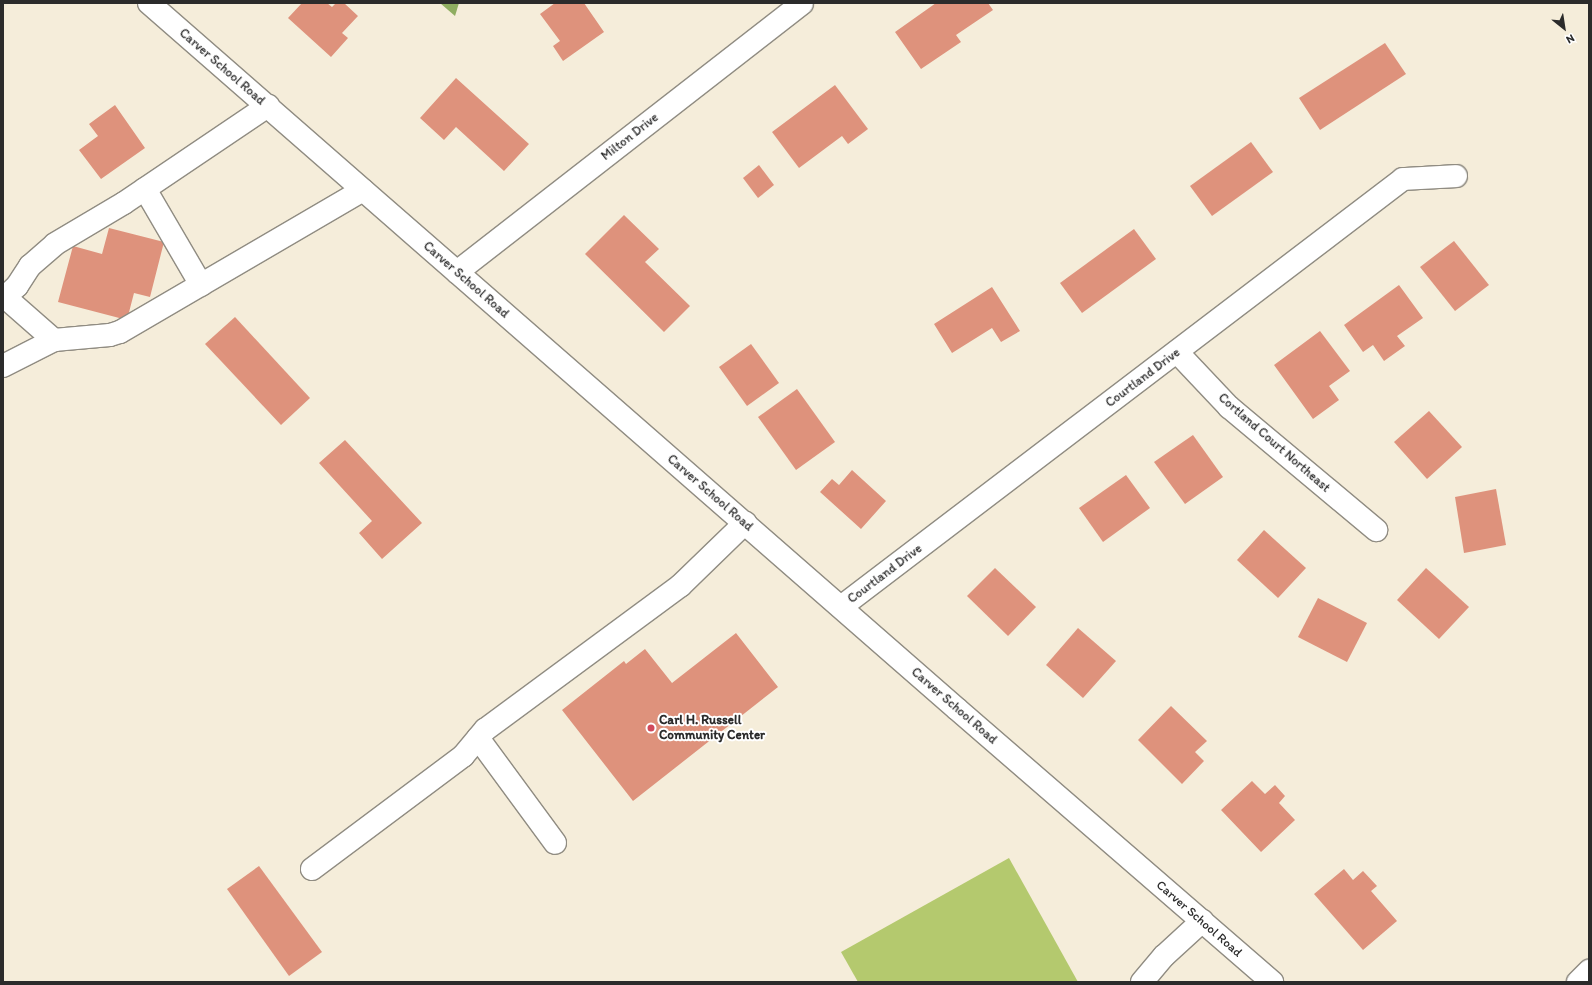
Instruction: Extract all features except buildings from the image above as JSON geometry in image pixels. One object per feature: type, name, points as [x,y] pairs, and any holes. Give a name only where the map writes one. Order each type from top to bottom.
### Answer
[{"type":"main road","name":"Carver School Road","points":[[149,3],[1272,982]]},
{"type":"main road","name":"Milton Drive","points":[[457,272],[802,3]]},
{"type":"main road","points":[[54,340],[4,299],[17,286],[30,266],[55,244],[145,189],[268,106]]},
{"type":"main road","name":"Courtland Drive","points":[[841,607],[1403,179],[1456,176]]},
{"type":"main road","points":[[145,189],[202,286]]},
{"type":"main road","points":[[3,366],[54,340],[110,335],[120,332],[202,286],[363,190]]},
{"type":"main road","name":"Cortland Court Northeast","points":[[1177,352],[1229,407],[1376,530]]},
{"type":"main road","points":[[312,870],[463,756],[486,729],[680,586],[745,523]]},
{"type":"main road","points":[[478,738],[555,843]]},
{"type":"main road","points":[[1142,982],[1164,956],[1202,921]]},
{"type":"main road","points":[[1578,982],[1589,971]]},
{"type":"green space","points":[[440,3],[459,3],[455,16]]},
{"type":"green space","points":[[1009,858],[1078,982],[858,982],[841,952]]},
{"type":"place","name":"Carl H. Russell Community Center","points":[[651,728]]}]
